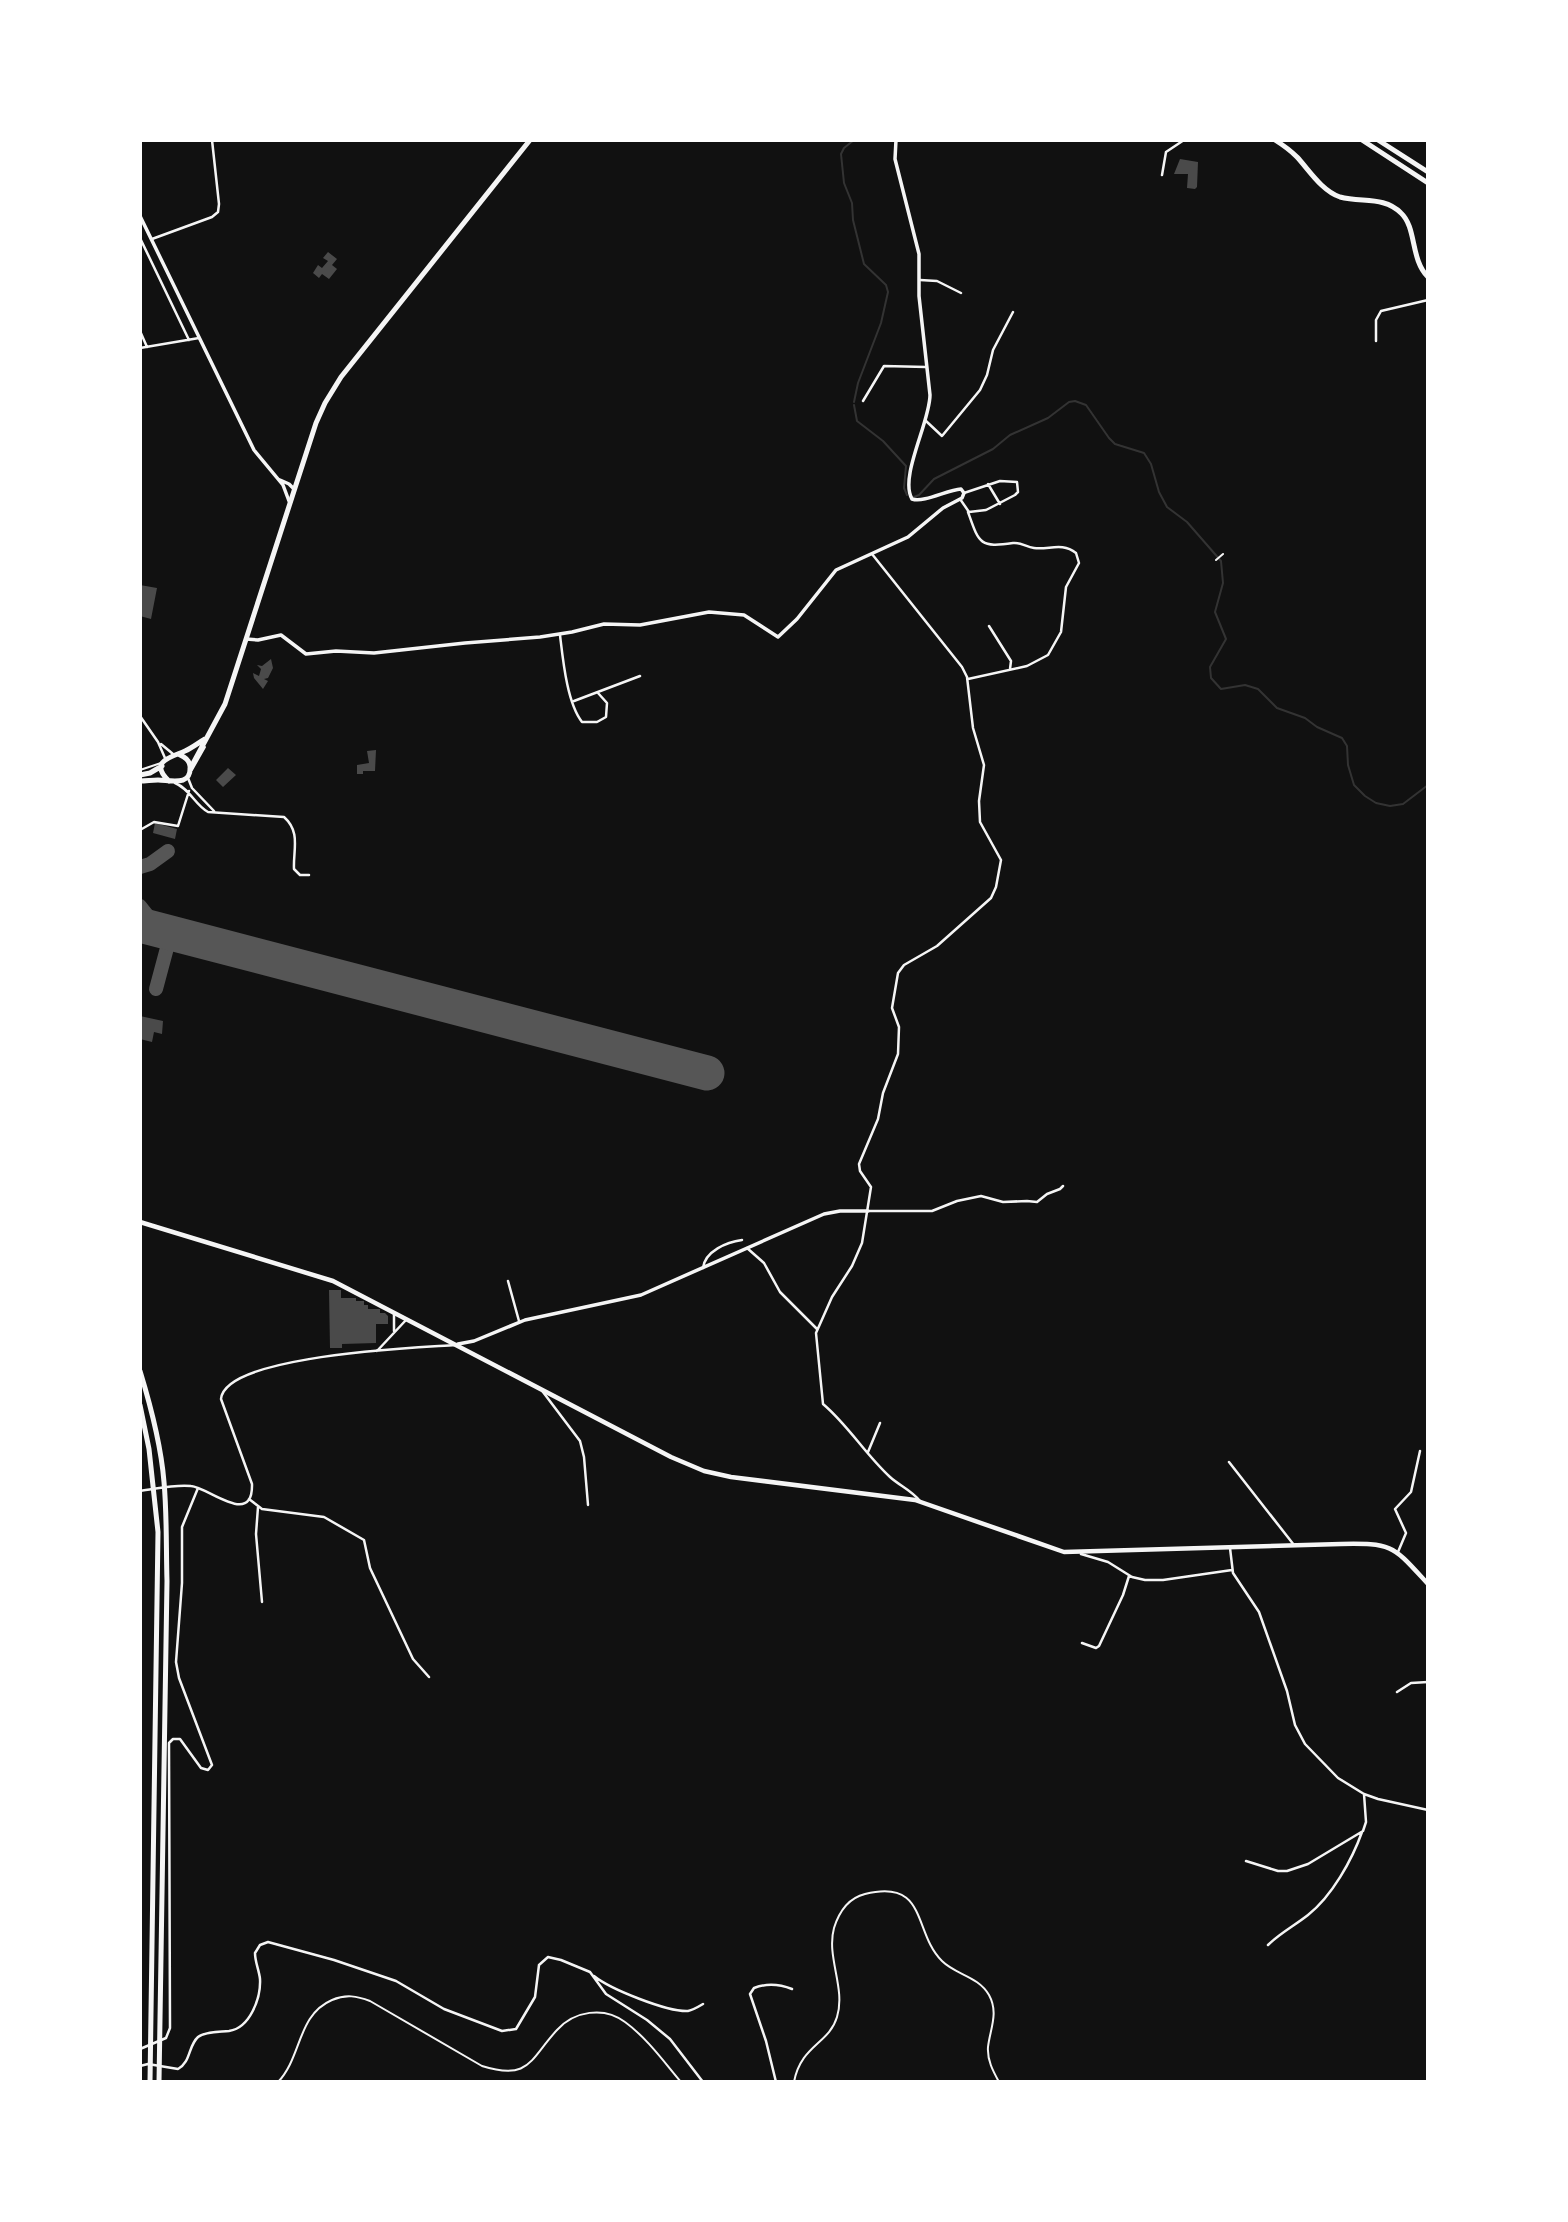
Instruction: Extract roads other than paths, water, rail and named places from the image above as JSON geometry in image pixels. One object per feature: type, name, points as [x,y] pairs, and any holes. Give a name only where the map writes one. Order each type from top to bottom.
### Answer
[{"type":"main road","points":[[140,781],[172,782],[189,773],[223,708],[316,423],[338,381],[530,140]]},
{"type":"main road","points":[[1275,140],[1294,154],[1328,191],[1339,197],[1378,201],[1404,216],[1415,257],[1428,277]]},
{"type":"main road","points":[[1362,140],[1428,183]]},
{"type":"main road","points":[[1378,140],[1428,172]]},
{"type":"main road","points":[[140,775],[150,773],[163,762],[205,739]]},
{"type":"main road","points":[[176,754],[186,758],[189,773]]},
{"type":"main road","points":[[163,762],[163,774],[172,782]]},
{"type":"main road","points":[[140,1222],[325,1278],[410,1319],[671,1457],[704,1471],[920,1501],[1061,1552],[1368,1543],[1390,1547],[1398,1552],[1428,1584]]},
{"type":"main road","points":[[140,1371],[152,1410],[164,1481],[167,1581],[159,2082]]},
{"type":"main road","points":[[140,1405],[149,1449],[158,1532],[150,2082]]},
{"type":"street","points":[[152,239],[212,217],[218,212],[212,140]]},
{"type":"street","points":[[896,140],[897,167],[919,254],[930,401],[908,489],[911,497],[918,501],[949,490],[961,489],[964,492]]},
{"type":"street","points":[[1162,175],[1166,153],[1184,140]]},
{"type":"street","points":[[140,216],[254,450],[276,477],[288,489],[294,490]]},
{"type":"street","points":[[140,239],[189,340]]},
{"type":"street","points":[[920,280],[937,281],[961,293]]},
{"type":"street","points":[[1376,341],[1376,320],[1381,311],[1428,300]]},
{"type":"street","points":[[926,421],[942,436],[975,398],[987,375],[993,351],[1013,312]]},
{"type":"street","points":[[140,331],[148,347]]},
{"type":"street","points":[[140,348],[199,338]]},
{"type":"street","points":[[863,401],[884,366],[926,367]]},
{"type":"street","points":[[284,483],[298,480]]},
{"type":"street","points":[[246,639],[256,641],[281,635],[306,654],[332,651],[370,654],[560,634],[604,624],[640,625],[704,613],[728,612],[747,616],[776,637],[811,602],[835,571],[908,537],[941,509],[960,499],[964,492],[1000,481],[1017,482],[1017,493],[1000,504],[979,512],[968,512]]},
{"type":"street","points":[[284,483],[289,506]]},
{"type":"street","points":[[988,484],[1000,504]]},
{"type":"street","points":[[960,499],[978,536],[988,545],[1018,543],[1036,548],[1062,547],[1072,550],[1079,557],[1078,568],[1066,587],[1062,629],[1046,657],[1035,663],[968,679]]},
{"type":"street","points":[[872,554],[962,667],[968,679],[973,728],[984,765],[979,801],[980,822],[1000,857],[996,887],[991,898],[937,946],[904,965],[897,975],[892,1008],[899,1027],[898,1054],[883,1093],[878,1119],[859,1164],[860,1171],[870,1185],[863,1239],[853,1264],[832,1297],[817,1329],[816,1348],[822,1402],[890,1477],[911,1491],[920,1501]]},
{"type":"street","points":[[989,626],[1011,661],[1010,669]]},
{"type":"street","points":[[560,634],[564,666],[573,701],[582,722],[597,722],[606,717],[606,701],[598,693]]},
{"type":"street","points":[[573,701],[640,676]]},
{"type":"street","points":[[140,716],[158,742],[163,762]]},
{"type":"street","points":[[158,742],[176,754]]},
{"type":"street","points":[[189,773],[199,796],[216,813]]},
{"type":"street","points":[[172,782],[188,791],[203,810],[284,817],[294,834],[293,868],[298,874],[309,875]]},
{"type":"street","points":[[140,830],[154,822],[178,826],[188,791]]},
{"type":"street","points":[[141,1491],[189,1485],[234,1504],[242,1504],[249,1499],[252,1485],[221,1401],[223,1390],[238,1378],[282,1364],[458,1344],[481,1338],[519,1321],[641,1295],[824,1214],[868,1210],[935,1211],[957,1201],[981,1196],[1003,1202],[1038,1202],[1046,1194],[1063,1186]]},
{"type":"street","points":[[703,1268],[706,1259],[721,1247],[742,1240]]},
{"type":"street","points":[[746,1248],[764,1263],[780,1292],[817,1329]]},
{"type":"street","points":[[508,1281],[519,1321]]},
{"type":"street","points":[[393,1311],[396,1322],[393,1334]]},
{"type":"street","points":[[374,1352],[387,1343],[410,1319]]},
{"type":"street","points":[[473,1352],[475,1344],[481,1338]]},
{"type":"street","points":[[538,1387],[580,1441],[589,1505]]},
{"type":"street","points":[[868,1452],[880,1423]]},
{"type":"street","points":[[1398,1552],[1406,1534],[1395,1508],[1411,1492],[1420,1451]]},
{"type":"street","points":[[1229,1462],[1294,1546]]},
{"type":"street","points":[[140,2049],[166,2038],[171,2025],[170,1742],[180,1738],[201,1768],[208,1770],[212,1765],[179,1678],[176,1658],[183,1524],[198,1488]]},
{"type":"street","points":[[249,1499],[258,1507],[324,1517],[364,1540],[370,1568],[412,1657],[429,1677]]},
{"type":"street","points":[[258,1507],[256,1534],[262,1602]]},
{"type":"street","points":[[1230,1548],[1232,1570],[1261,1616],[1300,1737],[1335,1775],[1364,1794],[1428,1810]]},
{"type":"street","points":[[1078,1553],[1108,1562],[1129,1576],[1160,1580],[1232,1570]]},
{"type":"street","points":[[1082,1643],[1099,1646],[1129,1576]]},
{"type":"street","points":[[1397,1692],[1412,1682],[1428,1682]]},
{"type":"street","points":[[1268,1945],[1315,1908],[1350,1862],[1366,1822],[1364,1794]]},
{"type":"street","points":[[1246,1861],[1278,1871],[1287,1871],[1308,1864],[1363,1831]]},
{"type":"street","points":[[140,2066],[148,2064],[177,2069],[185,2064],[194,2042],[200,2036],[243,2026],[252,2012],[260,1985],[256,1951],[265,1942],[396,1981],[446,2010],[506,2032],[516,2029],[534,1999],[537,1969],[550,1957],[561,1959],[591,1973],[612,1988],[674,2009],[691,2010],[703,2004]]},
{"type":"street","points":[[591,1973],[606,1994],[647,2020],[670,2039],[703,2082]]},
{"type":"street","points":[[776,2082],[767,2045],[750,2000],[750,1992],[754,1987],[765,1985],[780,1985],[792,1989]]},
{"type":"lane","points":[[140,770],[163,762]]},
{"type":"waterway","points":[[854,140],[841,154],[844,183],[852,203],[853,220],[864,264],[886,285],[888,292],[881,323],[858,383],[854,402]]},
{"type":"waterway","points":[[914,497],[934,479],[993,449],[1010,435],[1048,418],[1069,402],[1086,405],[1115,444],[1144,453],[1151,464],[1159,492],[1167,507],[1187,522],[1221,561],[1223,583],[1215,612],[1226,639],[1210,667],[1211,678],[1221,689],[1245,685],[1258,689],[1277,708],[1305,718],[1317,727],[1342,738],[1347,746],[1348,765],[1354,785],[1376,803],[1390,806],[1403,804],[1428,785]]},
{"type":"waterway","points":[[854,405],[857,421],[883,441],[906,466],[904,488],[907,495]]}]
